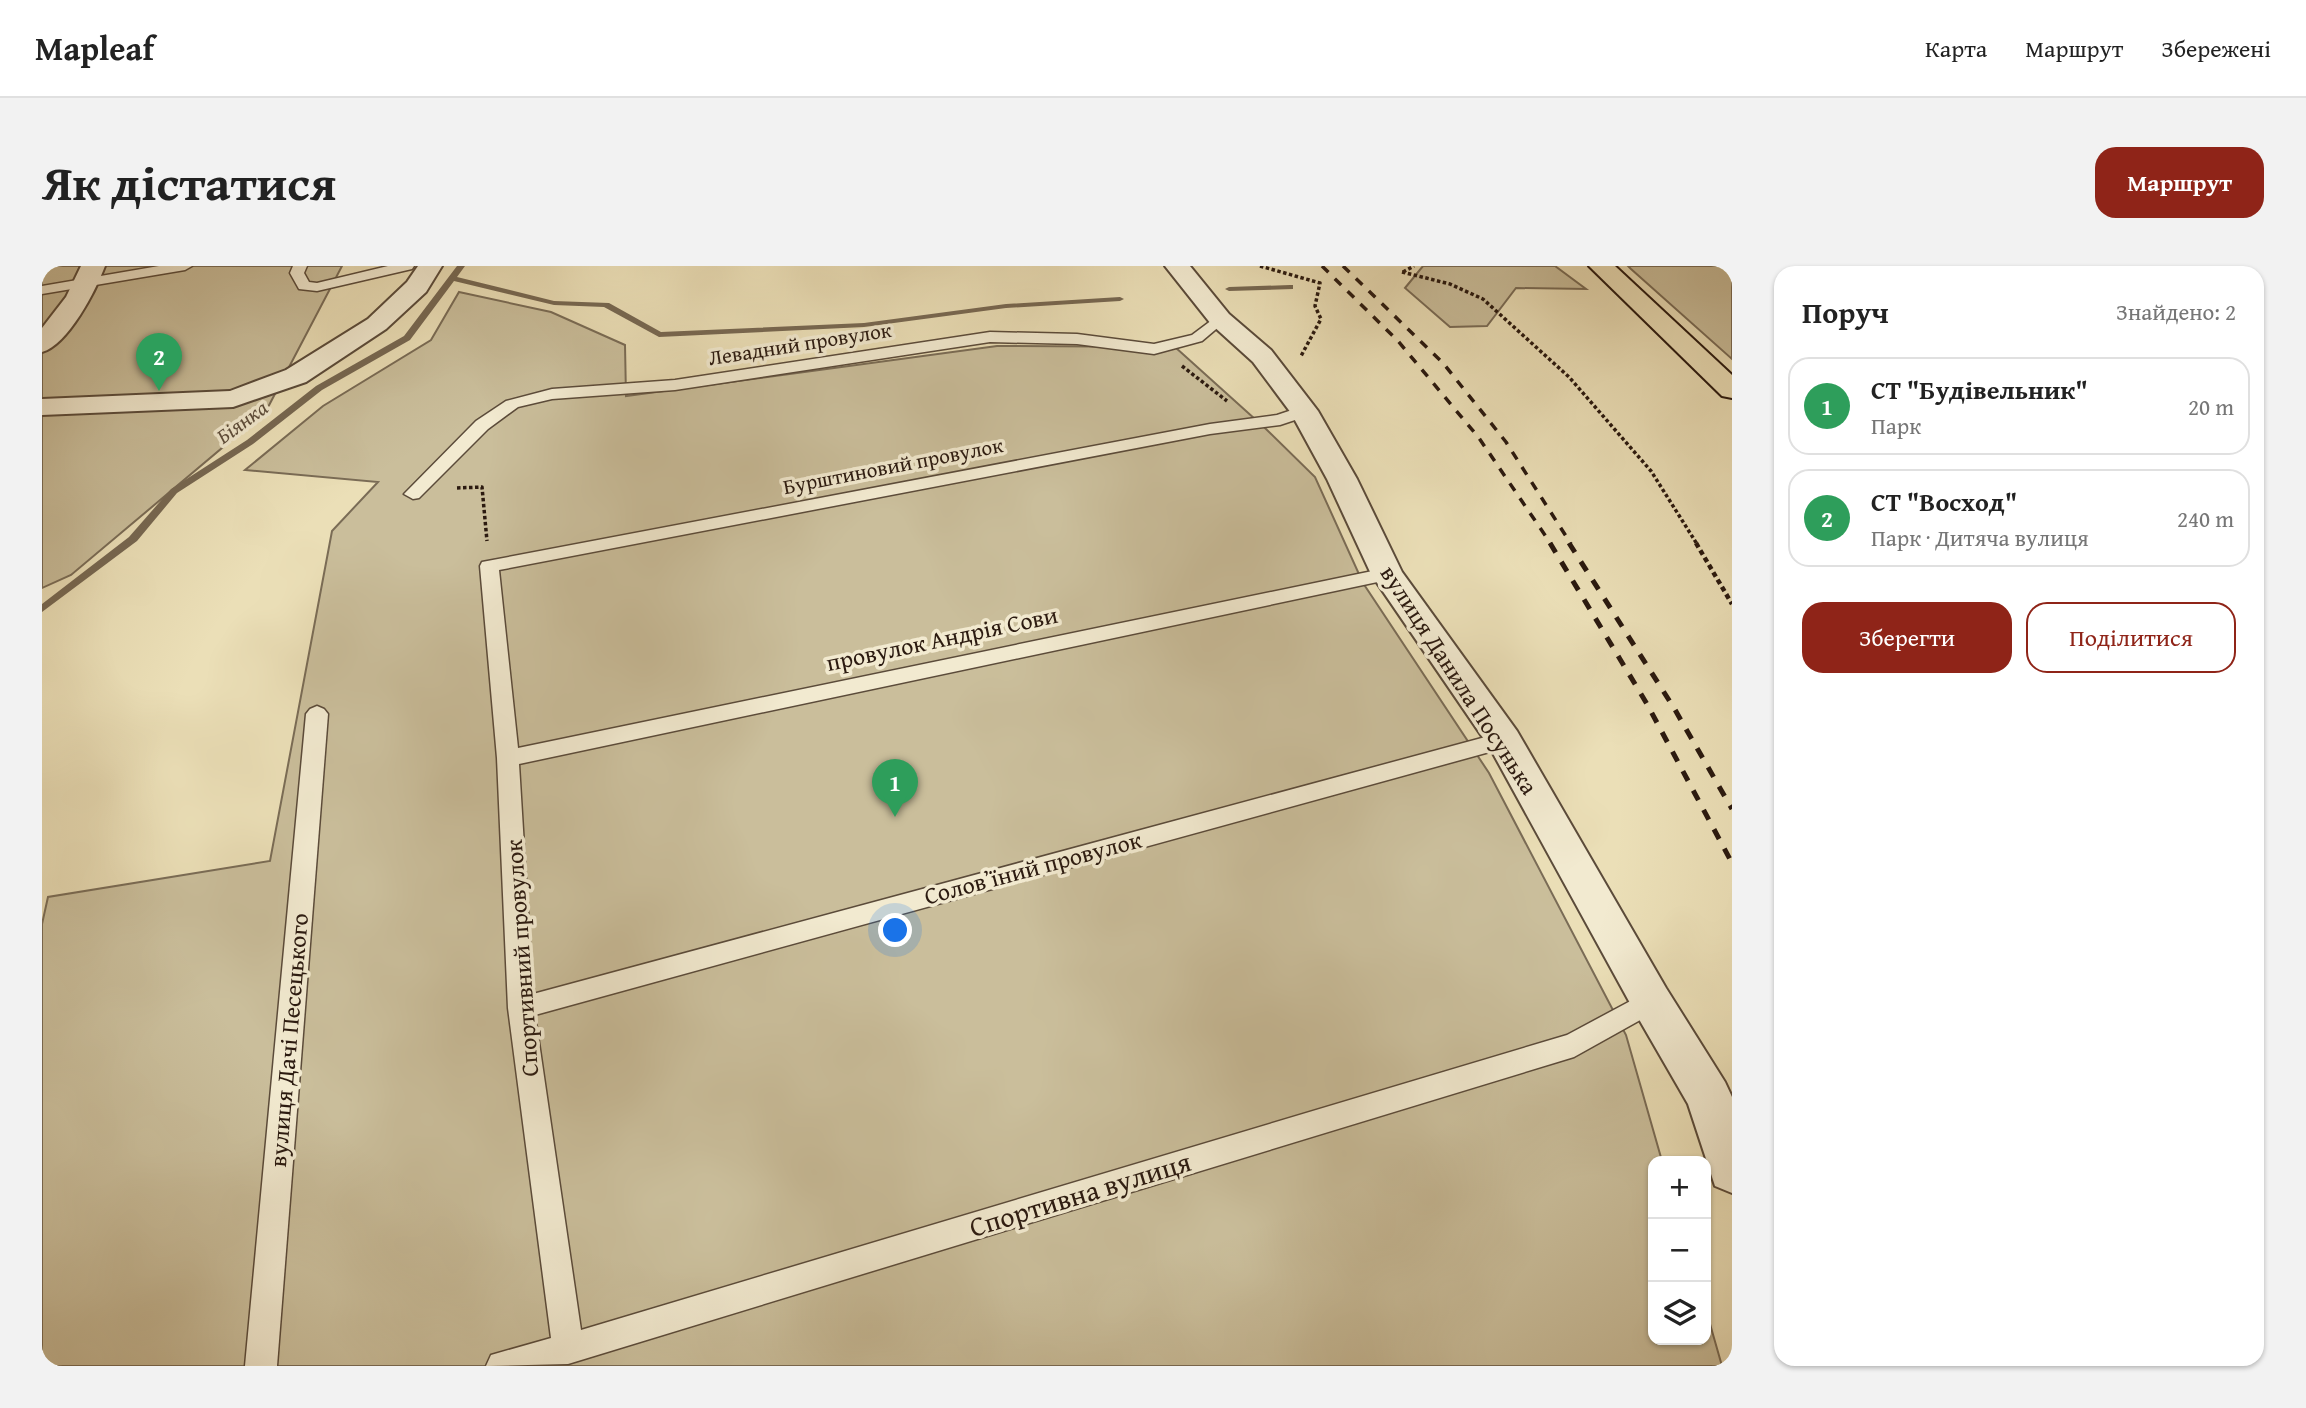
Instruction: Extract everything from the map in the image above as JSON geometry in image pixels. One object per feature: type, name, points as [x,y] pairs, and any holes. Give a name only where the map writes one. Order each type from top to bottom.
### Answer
[{"type":"main road","points":[[1601,266],[1732,390]]},
{"type":"street","points":[[42,407],[233,399],[296,376],[377,324],[417,287],[430,266]]},
{"type":"street","name":"вулиця Данила Посунька","points":[[1177,266],[1220,319],[1262,356],[1304,411],[1342,479],[1387,574],[1504,740],[1651,1001],[1709,1097],[1732,1170]]},
{"type":"street","points":[[42,344],[54,331],[90,274]]},
{"type":"lane","points":[[42,290],[90,274],[185,266]]},
{"type":"lane","points":[[300,266],[297,274],[304,286],[317,287],[407,266]]},
{"type":"lane","name":"Левадний провулок","points":[[413,494],[482,425],[512,404],[552,394],[675,384],[990,337],[1077,339],[1154,349],[1197,338],[1220,319]]},
{"type":"lane","name":"Бурштиновий провулок","points":[[489,566],[1210,429],[1280,420],[1304,411]]},
{"type":"lane","name":"Спортивний провулок","points":[[489,566],[508,758],[521,1008],[568,1349]]},
{"type":"lane","name":"провулок Андрія Сови","points":[[508,758],[1387,574]]},
{"type":"lane","name":"вулиця Дачі Песецького","points":[[261,1366],[317,714]]},
{"type":"lane","name":"Соловʼїний провулок","points":[[521,1008],[1504,740]]},
{"type":"lane","name":"Спортивна вулиця","points":[[502,1366],[568,1349],[1574,1045],[1651,1001]]},
{"type":"path","points":[[1259,266],[1320,283],[1315,306],[1321,319],[1301,355],[1308,365]]},
{"type":"path","points":[[1414,266],[1402,272],[1450,284],[1483,299],[1569,377],[1651,471],[1673,502],[1732,604]]},
{"type":"path","points":[[1154,349],[1199,376],[1254,424]]},
{"type":"path","points":[[413,494],[482,487],[489,566]]},
{"type":"shaded area","points":[[42,266],[342,266],[266,411],[71,575],[42,588]]},
{"type":"shaded area","points":[[1423,266],[1555,266],[1586,289],[1516,288],[1487,326],[1450,327],[1405,288]]},
{"type":"shaded area","points":[[1628,266],[1732,266],[1732,359],[1631,269]]},
{"type":"shaded area","points":[[459,292],[551,312],[625,345],[626,396],[997,346],[1175,347],[1315,477],[1363,583],[1489,773],[1626,1035],[1661,1156],[1648,1156],[1648,1345],[1711,1345],[1711,1328],[1722,1366],[42,1366],[42,924],[48,897],[270,861],[332,531],[378,482],[245,470],[323,406],[431,340]]},
{"type":"waterway","name":"Біянка","points":[[42,609],[133,539],[174,491],[250,442],[319,388],[407,338],[461,266]]},
{"type":"waterway","points":[[454,279],[554,303],[606,305],[659,335],[864,325],[1006,306],[1120,299]]},
{"type":"waterway","points":[[1229,289],[1290,287]]},
{"type":"railway","points":[[1322,266],[1398,341],[1479,438],[1551,544]]},
{"type":"railway","points":[[1343,266],[1443,363],[1506,442],[1571,544]]},
{"type":"railway","points":[[1550,543],[1647,704],[1732,863]]},
{"type":"railway","points":[[1569,543],[1674,708],[1732,809]]},
{"type":"place","name":"СТ \"Восход\"","points":[[159,391]]},
{"type":"place","name":"СТ \"Будівельник\"","points":[[895,817]]}]
